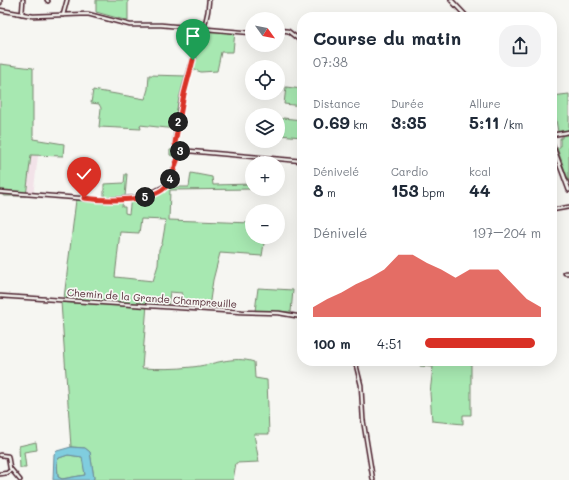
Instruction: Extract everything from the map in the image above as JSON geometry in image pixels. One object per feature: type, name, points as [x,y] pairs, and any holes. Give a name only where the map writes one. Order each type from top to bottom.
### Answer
[{"type":"street","points":[[22,0],[22,14]]},
{"type":"street","points":[[63,15],[66,0]]},
{"type":"street","points":[[209,0],[208,18],[191,65],[179,117],[175,145],[176,148],[181,152],[189,151],[297,161]]},
{"type":"street","points":[[451,0],[462,12]]},
{"type":"street","points":[[0,10],[39,16],[88,14],[128,25],[161,25],[245,33]]},
{"type":"street","points":[[285,31],[288,31],[297,38]]},
{"type":"street","points":[[557,134],[569,132]]},
{"type":"street","points":[[0,192],[105,200],[144,197],[167,184],[181,152]]},
{"type":"street","points":[[557,158],[569,190]]},
{"type":"street","points":[[557,209],[569,207]]},
{"type":"street","name":"Chemin de la Grande Champreuille","points":[[0,296],[242,312],[269,312],[297,316]]},
{"type":"street","points":[[357,366],[362,384],[363,422],[373,480]]},
{"type":"street","points":[[0,455],[8,456],[11,470],[20,480]]},
{"type":"street","points":[[0,474],[11,470]]},
{"type":"shaded area","points":[[31,155],[38,156],[33,196],[26,196]]},
{"type":"green space","points":[[96,0],[128,0],[128,21],[96,12]]},
{"type":"green space","points":[[206,31],[235,31],[233,52],[221,52],[217,71],[201,72],[192,69]]},
{"type":"green space","points":[[0,64],[33,68],[33,139],[64,144],[63,156],[31,155],[26,196],[5,196],[0,194]]},
{"type":"green space","points":[[149,75],[187,76],[176,129],[140,125],[141,129],[99,127],[101,108],[99,104],[91,103],[93,90],[145,99],[148,89]]},
{"type":"green space","points":[[286,87],[297,88],[297,105],[284,104]]},
{"type":"green space","points":[[569,94],[569,130],[558,132],[557,95]]},
{"type":"green space","points":[[285,118],[297,119],[297,137],[285,136]]},
{"type":"green space","points":[[569,133],[569,182],[557,148],[560,147],[560,138],[562,138],[562,134]]},
{"type":"green space","points":[[176,149],[181,154],[174,169],[170,187],[189,187],[191,173],[212,177],[213,185],[245,184],[245,189],[170,190],[169,220],[245,223],[245,244],[264,244],[262,256],[220,253],[213,280],[209,307],[180,307],[182,293],[170,292],[168,306],[147,304],[142,368],[186,368],[231,360],[246,360],[254,362],[255,378],[267,380],[269,434],[254,434],[259,462],[236,463],[233,480],[93,480],[94,478],[90,452],[85,448],[71,447],[61,302],[110,305],[111,302],[64,298],[76,200],[79,199],[80,196],[90,198],[90,200],[104,201],[104,184],[124,183],[125,174],[127,174],[125,197],[123,198],[122,207],[125,207],[125,213],[129,214],[131,197],[150,193],[161,186],[165,181],[177,158],[170,155],[170,150]],"holes":[[[141,219],[166,220],[162,244],[159,249],[158,265],[153,281],[115,277],[120,232],[139,233]]]},
{"type":"green space","points":[[258,288],[293,290],[291,312],[255,311]]},
{"type":"green space","points":[[420,366],[471,366],[471,415],[463,415],[463,424],[432,421],[430,393],[433,367]]},
{"type":"green space","points":[[36,442],[37,450],[24,452],[26,468],[20,468],[19,446]]},
{"type":"green space","points":[[68,455],[83,457],[85,475],[62,479],[58,477],[57,461],[59,458]]},
{"type":"water","points":[[71,447],[85,448],[90,452],[94,478],[93,480],[53,480],[54,454],[57,451]],"holes":[[[68,455],[82,457],[85,475],[62,479],[58,477],[57,461],[59,458]]]},
{"type":"route","points":[[84,198],[105,200],[140,198],[148,196],[168,184],[181,152],[176,148],[175,143],[179,117],[193,60]]}]
